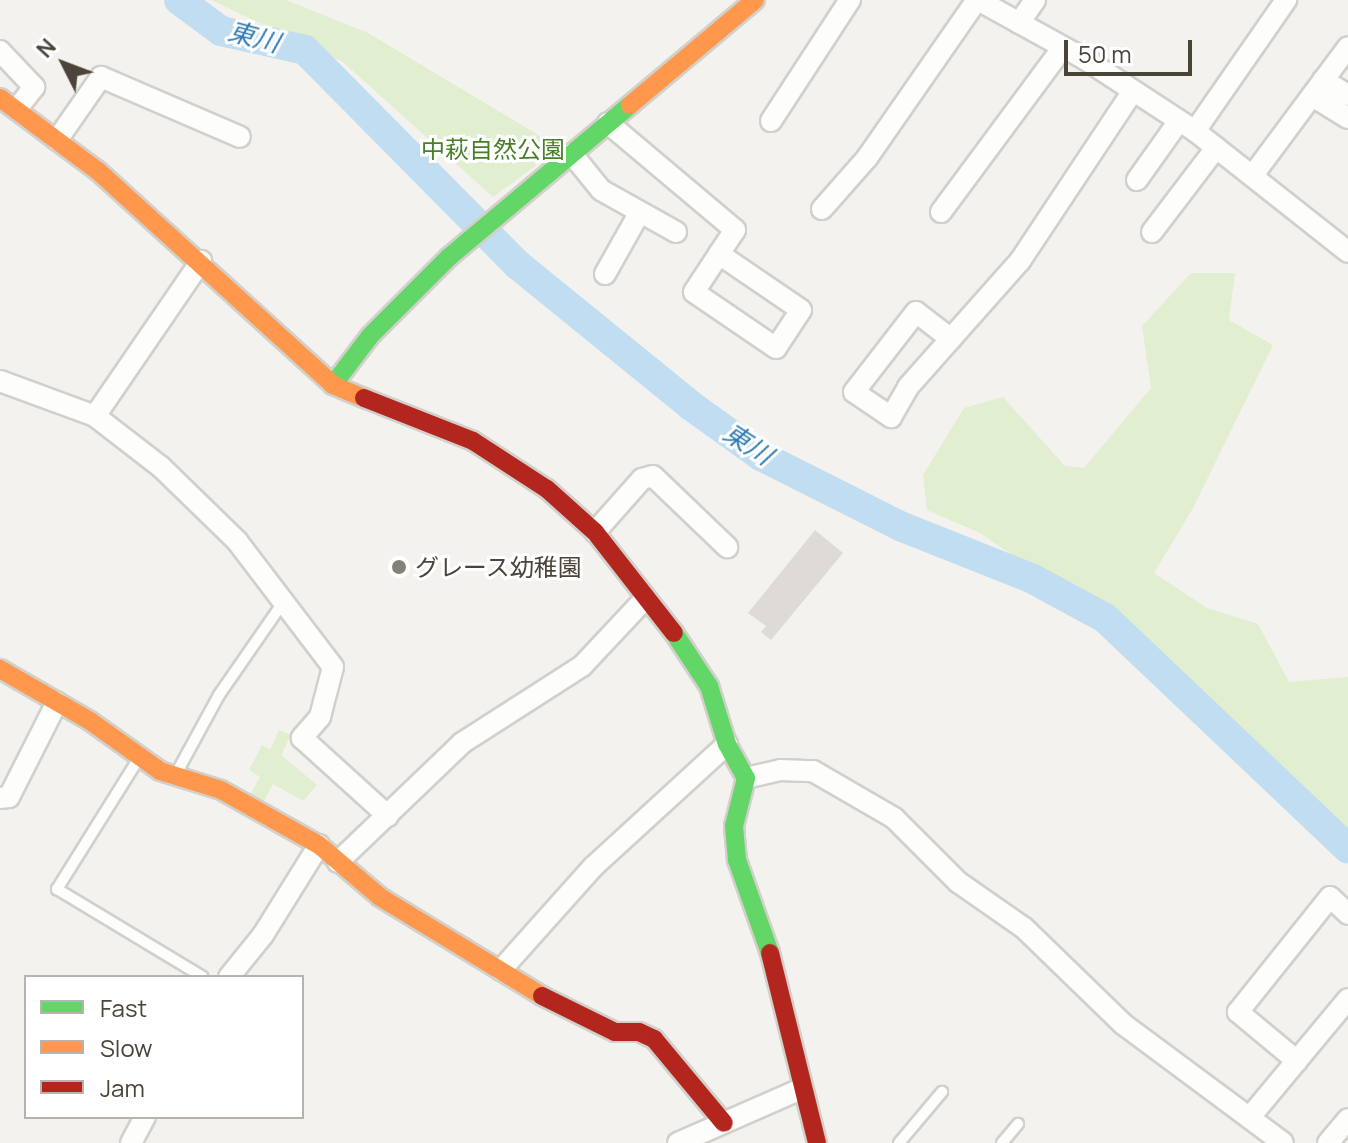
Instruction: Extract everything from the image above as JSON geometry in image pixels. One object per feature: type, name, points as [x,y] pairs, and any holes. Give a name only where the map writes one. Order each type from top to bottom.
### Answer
[{"type":"street","points":[[333,385],[370,336],[449,257],[755,0]]},
{"type":"street","points":[[771,121],[850,0]]},
{"type":"street","points":[[822,209],[867,158],[978,0],[1063,47],[1187,126],[1348,252]]},
{"type":"street","points":[[1019,23],[1035,0]]},
{"type":"street","points":[[1137,180],[1187,126],[1286,0]]},
{"type":"street","points":[[941,212],[1063,47]]},
{"type":"street","points":[[1253,175],[1348,47]]},
{"type":"street","points":[[0,51],[34,87],[8,103],[57,140],[201,261],[333,385],[473,441],[547,489],[595,532],[697,664],[727,744],[746,778],[734,826],[737,860],[777,974],[802,1067],[801,1089],[817,1143]]},
{"type":"street","points":[[57,140],[101,77],[240,137]]},
{"type":"street","points":[[1318,88],[1348,95]]},
{"type":"street","points":[[1318,88],[1348,118]]},
{"type":"street","points":[[951,339],[916,312],[854,392],[891,417],[908,387],[951,339],[1020,261],[1133,91]]},
{"type":"street","points":[[608,123],[735,230],[719,254],[694,292],[776,348],[801,310],[719,254]]},
{"type":"street","points":[[1152,232],[1216,148]]},
{"type":"street","points":[[572,154],[601,190],[676,232]]},
{"type":"street","points":[[605,274],[640,212]]},
{"type":"street","points":[[95,416],[201,261]]},
{"type":"street","points":[[0,381],[95,416],[161,467],[215,520],[284,601],[333,667],[320,717],[302,738],[388,816]]},
{"type":"street","points":[[595,532],[642,479],[653,476],[727,547]]},
{"type":"street","points":[[338,862],[462,743],[582,666],[645,599]]},
{"type":"street","points":[[0,669],[57,702],[160,771],[221,790],[319,845],[380,897],[501,970],[615,1032],[654,1039],[724,1123]]},
{"type":"street","points":[[0,798],[9,797],[57,702]]},
{"type":"street","points":[[501,970],[593,867],[727,744]]},
{"type":"street","points":[[746,778],[780,770],[813,771],[894,818],[958,882],[1024,928],[1123,1024],[1283,1143]]},
{"type":"street","points":[[231,975],[263,935],[319,845]]},
{"type":"street","points":[[1297,1061],[1238,1012],[1330,897],[1348,914]]},
{"type":"street","points":[[1250,1117],[1348,999]]},
{"type":"street","points":[[678,1143],[801,1089]]},
{"type":"street","points":[[131,1143],[144,1119]]},
{"type":"street","points":[[1328,1143],[1348,1119]]},
{"type":"lane","points":[[176,774],[219,695],[284,601]]},
{"type":"lane","points":[[140,757],[57,889],[200,975]]},
{"type":"lane","points":[[899,1143],[942,1092]]},
{"type":"lane","points":[[1002,1143],[1018,1124]]},
{"type":"green space","name":"中萩自然公園","points":[[211,0],[286,0],[368,33],[560,148],[493,197],[343,62]]},
{"type":"green space","points":[[1191,273],[1235,273],[1229,320],[1273,345],[1193,508],[1154,573],[1207,608],[1258,624],[1289,682],[1348,677],[1348,829],[1151,650],[980,533],[927,510],[923,475],[964,408],[1003,397],[1065,466],[1084,468],[1151,388],[1142,326]]},
{"type":"green space","points":[[279,730],[291,735],[281,755],[317,785],[303,801],[273,784],[261,806],[247,800],[260,777],[249,770],[262,745],[270,750]]},
{"type":"building","points":[[815,530],[843,553],[771,640],[761,632],[766,626],[748,613]]},
{"type":"waterway","name":"東川","points":[[179,0],[221,31],[305,50],[518,265],[690,405],[761,456],[900,526],[1031,578],[1105,618],[1348,849]]},
{"type":"traffic: fast","points":[[333,385],[370,336],[449,257],[630,105]]},
{"type":"traffic: fast","points":[[674,633],[709,686],[727,744],[746,778],[734,826],[737,860],[770,953]]},
{"type":"traffic: slow","points":[[630,105],[755,0]]},
{"type":"traffic: slow","points":[[0,98],[98,171],[333,385],[364,398]]},
{"type":"traffic: slow","points":[[0,669],[90,721],[160,771],[221,790],[319,845],[380,897],[542,996]]},
{"type":"traffic: jam","points":[[364,398],[473,441],[547,489],[595,532],[674,633]]},
{"type":"traffic: jam","points":[[770,953],[817,1143]]},
{"type":"traffic: jam","points":[[542,996],[615,1032],[639,1032],[654,1039],[724,1123]]},
{"type":"place","name":"グレース幼稚園","points":[[399,567]]}]
